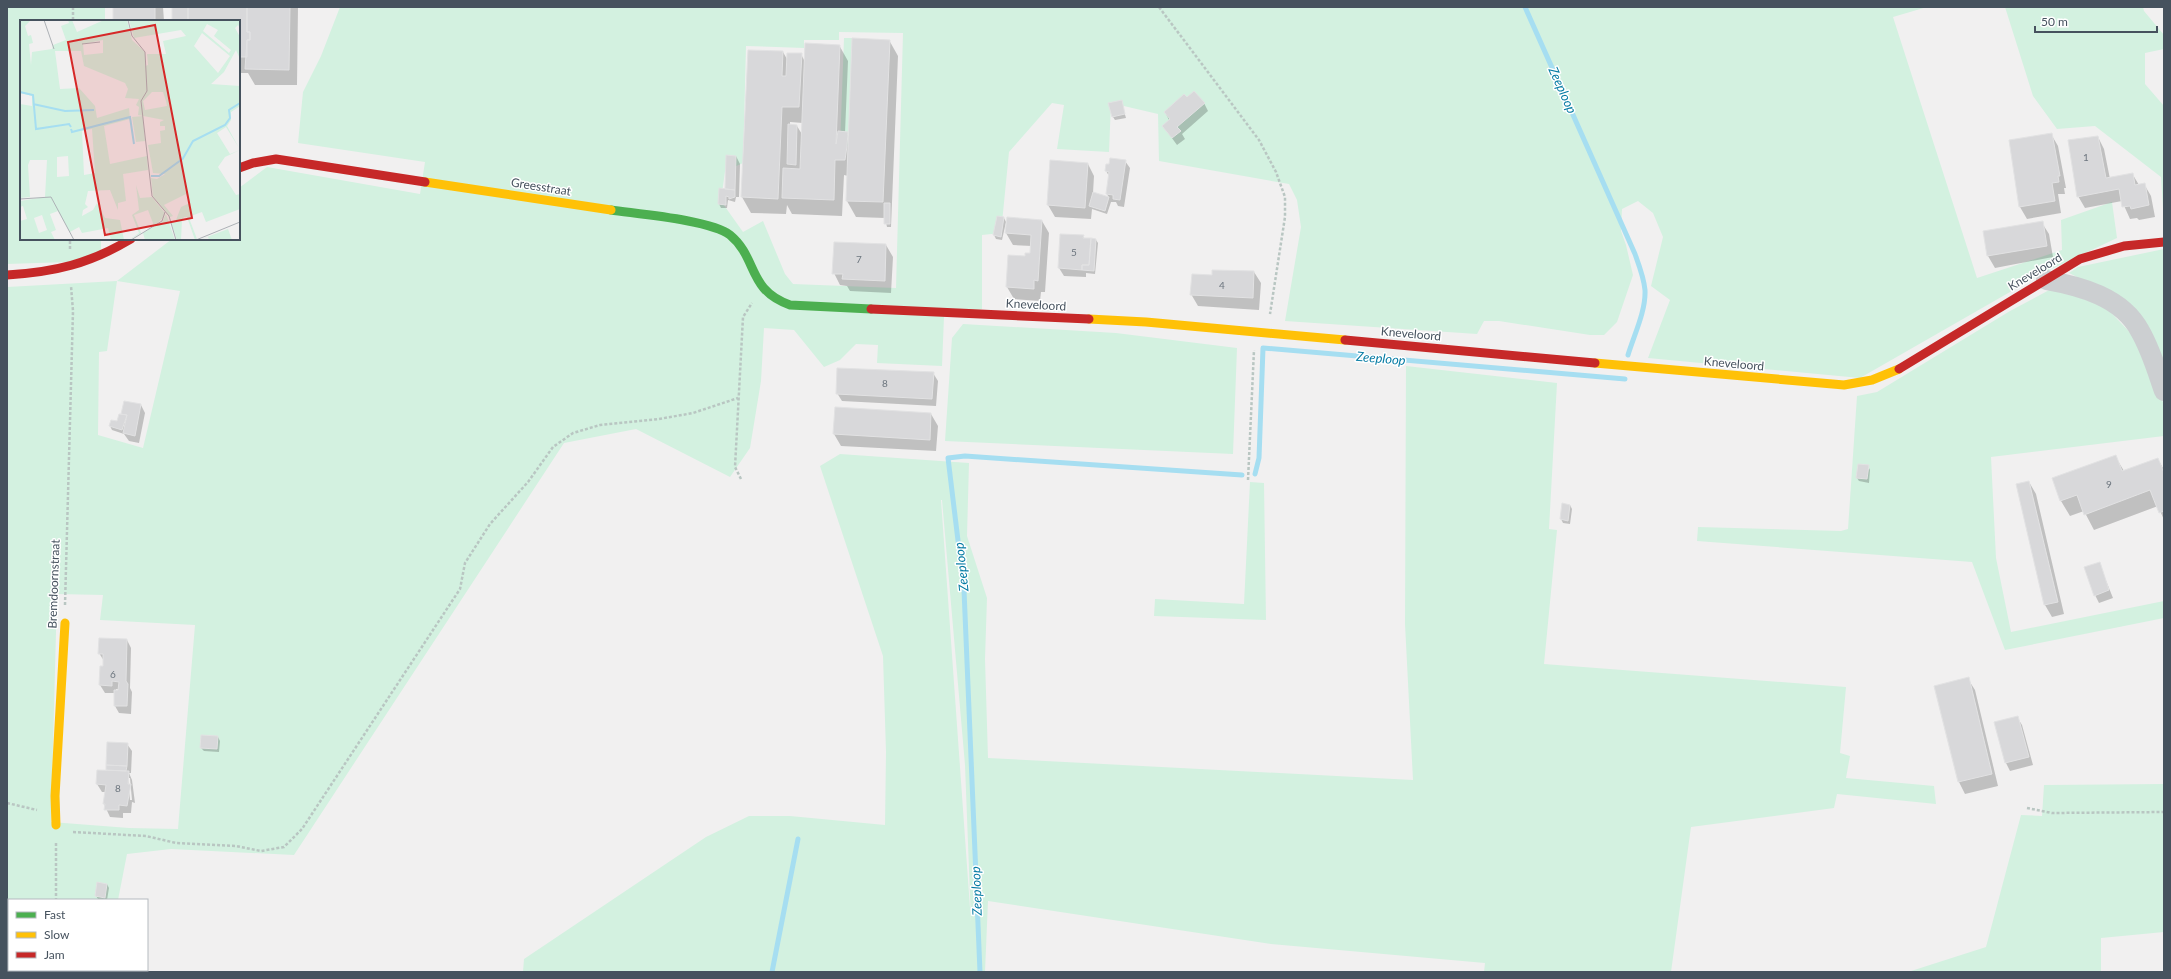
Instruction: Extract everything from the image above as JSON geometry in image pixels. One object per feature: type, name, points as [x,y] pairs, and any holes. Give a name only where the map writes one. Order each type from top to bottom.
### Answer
[{"type":"street","name":"Greesstraat","points":[[240,168],[276,158],[702,224],[723,230],[736,240],[745,253],[765,291],[777,300],[790,306],[804,307]]},
{"type":"street","points":[[7,276],[46,274],[69,268],[108,254],[129,240]]},
{"type":"street","name":"Kneveloord","points":[[804,307],[1146,322],[1694,373],[1858,385],[1898,370],[2080,259],[2102,251],[2124,246],[2164,242]]},
{"type":"street","points":[[2046,280],[2079,288],[2107,298],[2122,307],[2140,329],[2149,348],[2164,391]]},
{"type":"street","name":"Bremdoornstraat","points":[[56,825],[55,796],[65,624]]},
{"type":"path","points":[[73,7],[73,20]]},
{"type":"path","points":[[1159,7],[1259,140],[1276,172],[1285,197],[1286,217],[1267,333]]},
{"type":"path","name":"Bremdoornstraat","points":[[65,624],[73,311],[69,268]]},
{"type":"path","points":[[741,479],[735,467],[743,317],[752,303],[765,291]]},
{"type":"path","points":[[1248,480],[1255,332]]},
{"type":"path","points":[[7,803],[35,808],[65,831],[146,836],[176,842],[236,846],[261,851],[284,847],[302,829],[460,589],[465,563],[490,524],[528,482],[552,447],[573,433],[600,425],[658,419],[693,413],[738,398]]},
{"type":"path","points":[[2027,808],[2052,813],[2164,812]]},
{"type":"path","points":[[56,825],[56,899]]},
{"type":"green space","points":[[7,7],[105,7],[105,20],[20,20],[20,240],[101,240],[101,252],[68,262],[7,264]]},
{"type":"green space","points":[[340,7],[1927,7],[1893,17],[1977,278],[2062,250],[2061,220],[2112,202],[2117,238],[2043,273],[1860,378],[1648,358],[1670,300],[1651,286],[1663,237],[1653,213],[1638,201],[1622,209],[1621,231],[1633,275],[1617,322],[1604,335],[1590,335],[1499,321],[1484,321],[1477,334],[1285,321],[1301,227],[1297,200],[1289,184],[1159,161],[1158,114],[1111,103],[1109,152],[1057,149],[1064,105],[1052,103],[1009,152],[1001,233],[982,235],[982,309],[944,317],[942,366],[877,363],[878,345],[856,344],[840,360],[824,367],[794,330],[764,328],[761,381],[750,448],[730,477],[636,429],[564,443],[294,855],[171,849],[127,854],[118,899],[8,899],[8,971],[105,972],[7,972],[7,287],[117,281],[171,240],[240,240],[240,187],[267,167],[420,194],[425,162],[298,143],[303,92],[321,56]],"holes":[[[839,32],[903,33],[896,288],[793,284],[785,274],[763,221],[743,232],[721,201],[725,171],[743,163],[746,46],[804,48],[804,40],[839,40]],[[117,281],[180,291],[143,448],[98,435],[99,352],[107,351]],[[57,594],[103,595],[100,620],[195,625],[178,829],[129,828],[51,822]]]},
{"type":"green space","points":[[2005,7],[2143,7],[2144,11],[2164,35],[2164,49],[2145,53],[2145,84],[2164,106],[2164,224],[2161,177],[2095,126],[2057,129],[2033,96]]},
{"type":"green space","points":[[844,38],[852,38],[848,146],[840,146]]},
{"type":"green space","points":[[2164,249],[2164,368],[2077,277],[2069,273],[2078,267]]},
{"type":"green space","points":[[2053,288],[2119,312],[2143,349],[2164,405],[2164,436],[1991,457],[1996,558],[2011,632],[2164,601],[2164,618],[2005,650],[1972,562],[1697,541],[1698,527],[1841,531],[1848,529],[1857,396],[1877,392],[2010,311]]},
{"type":"green space","points":[[963,324],[1116,333],[1237,348],[1233,454],[945,441],[952,338]]},
{"type":"green space","points":[[1406,366],[1557,383],[1549,529],[1557,530],[1544,664],[1846,687],[1840,753],[1850,756],[1846,778],[1934,786],[1936,804],[1837,794],[1834,808],[1691,827],[1671,972],[1484,972],[1485,963],[1271,944],[988,901],[985,972],[523,972],[524,959],[706,837],[749,816],[790,816],[885,825],[886,752],[883,656],[820,466],[840,454],[969,463],[967,536],[987,598],[985,659],[988,758],[1413,780],[1405,624]],"holes":[[[941,500],[942,500],[965,765],[971,922]]]},
{"type":"green space","points":[[1250,482],[1264,483],[1266,620],[1154,616],[1155,599],[1244,604]]},
{"type":"green space","points":[[2164,784],[2164,932],[2101,938],[2101,972],[1908,972],[1986,947],[2021,815],[2042,816],[2044,785]]},
{"type":"building","points":[[113,7],[155,7],[155,20],[113,20]]},
{"type":"building","points":[[172,7],[188,7],[188,20],[172,20]]},
{"type":"building","points":[[188,7],[247,7],[247,32],[250,32],[250,40],[247,40],[247,57],[240,57],[240,20],[188,20]]},
{"type":"building","points":[[247,7],[290,7],[289,70],[245,69],[247,40],[250,40],[250,32],[247,32]]},
{"type":"building","points":[[852,38],[890,40],[883,202],[846,201]]},
{"type":"building","points":[[805,43],[840,45],[836,144],[838,131],[848,132],[845,160],[835,160],[834,200],[782,198],[783,168],[800,169]]},
{"type":"building","points":[[748,50],[783,51],[782,76],[786,76],[787,53],[802,53],[799,107],[782,107],[778,199],[741,197]]},
{"type":"building","points":[[1194,91],[1205,103],[1177,127],[1181,131],[1172,138],[1162,126],[1170,119],[1164,112],[1184,94],[1187,97]]},
{"type":"building","points":[[1122,100],[1125,114],[1112,117],[1108,103]]},
{"type":"building","points":[[788,124],[797,125],[796,165],[787,164]]},
{"type":"building","points":[[2052,133],[2060,176],[2058,176],[2059,182],[2052,183],[2055,201],[2019,207],[2009,140]]},
{"type":"building","points":[[2098,136],[2106,178],[2133,173],[2135,185],[2145,183],[2149,205],[2131,209],[2130,206],[2122,207],[2119,189],[2077,197],[2068,140]]},
{"type":"building","points":[[726,155],[736,156],[735,190],[725,189]]},
{"type":"building","points":[[1110,158],[1126,160],[1120,200],[1113,199],[1113,195],[1106,194],[1109,172],[1105,171],[1106,164],[1109,164]]},
{"type":"building","points":[[1050,160],[1088,163],[1085,208],[1047,205]]},
{"type":"building","points":[[719,188],[735,190],[735,197],[729,199],[729,197],[726,196],[726,205],[718,204]]},
{"type":"building","points":[[1093,192],[1109,197],[1105,211],[1089,206]]},
{"type":"building","points":[[884,203],[890,203],[890,224],[884,224]]},
{"type":"building","points":[[997,216],[1004,217],[1001,237],[993,235]]},
{"type":"building","points":[[1007,217],[1042,220],[1038,281],[1034,280],[1034,289],[1006,287],[1008,255],[1025,256],[1025,253],[1030,253],[1031,235],[1005,233]]},
{"type":"building","points":[[2043,221],[2047,246],[1987,256],[1983,231]]},
{"type":"building","points":[[1060,234],[1084,235],[1083,238],[1091,238],[1089,265],[1082,265],[1082,270],[1058,268]]},
{"type":"building","points":[[1091,238],[1096,239],[1094,271],[1082,270],[1082,265],[1089,265]]},
{"type":"building","points":[[834,242],[886,244],[885,281],[842,279],[843,274],[832,274]]},
{"type":"building","points":[[1212,270],[1254,271],[1253,298],[1190,295],[1192,274],[1212,275]]},
{"type":"building","points":[[837,368],[934,372],[932,399],[836,394]]},
{"type":"building","points":[[124,401],[141,404],[135,436],[123,433],[127,415],[121,414]]},
{"type":"building","points":[[835,407],[931,413],[930,440],[833,434]]},
{"type":"building","points":[[119,414],[127,415],[122,430],[109,426],[111,420],[117,421]]},
{"type":"building","points":[[2116,455],[2122,471],[2158,458],[2164,473],[2164,511],[2159,513],[2150,490],[2084,515],[2077,495],[2060,501],[2052,478]]},
{"type":"building","points":[[1858,464],[1869,465],[1867,479],[1856,478]]},
{"type":"building","points":[[2029,481],[2058,602],[2044,605],[2016,484]]},
{"type":"building","points":[[1562,503],[1570,505],[1568,521],[1560,519]]},
{"type":"building","points":[[2100,562],[2109,590],[2094,596],[2084,567]]},
{"type":"building","points":[[99,638],[127,639],[127,706],[114,706],[114,690],[118,690],[119,682],[112,681],[112,686],[99,685],[100,666],[103,666],[103,654],[98,654]]},
{"type":"building","points":[[1969,677],[1992,774],[1958,782],[1934,686]]},
{"type":"building","points":[[2018,716],[2029,757],[2005,763],[1994,722]]},
{"type":"building","points":[[201,735],[218,736],[217,749],[200,748]]},
{"type":"building","points":[[107,742],[128,743],[127,766],[106,765]]},
{"type":"building","points":[[106,765],[127,766],[126,771],[106,770]]},
{"type":"building","points":[[97,770],[129,771],[128,784],[131,784],[127,806],[119,805],[119,810],[104,810],[105,804],[103,804],[106,785],[96,784]]},
{"type":"building","points":[[97,882],[107,884],[105,898],[95,896]]},
{"type":"waterway","name":"Zeeploop","points":[[1525,7],[1635,254],[1644,281],[1644,306],[1628,355]]},
{"type":"waterway","name":"Zeeploop","points":[[1255,474],[1259,458],[1263,348],[1625,379]]},
{"type":"waterway","name":"Zeeploop","points":[[980,972],[964,590],[948,458],[965,456],[1242,475]]},
{"type":"waterway","points":[[772,972],[798,839]]},
{"type":"traffic: fast","points":[[611,210],[691,222],[707,225],[721,230],[730,235],[739,244],[754,273],[766,291],[776,299],[790,305],[871,309]]},
{"type":"traffic: slow","points":[[425,182],[611,210]]},
{"type":"traffic: slow","points":[[1089,319],[1146,322],[1345,340]]},
{"type":"traffic: slow","points":[[1595,363],[1844,385],[1872,380],[1899,369]]},
{"type":"traffic: slow","points":[[56,825],[55,796],[65,623]]},
{"type":"traffic: jam","points":[[240,168],[253,163],[276,159],[425,182]]},
{"type":"traffic: jam","points":[[7,275],[41,272],[86,261],[116,248],[129,240]]},
{"type":"traffic: jam","points":[[1899,369],[2080,259],[2124,246],[2164,242]]},
{"type":"traffic: jam","points":[[871,309],[1089,319]]},
{"type":"traffic: jam","points":[[1345,340],[1595,363]]}]
